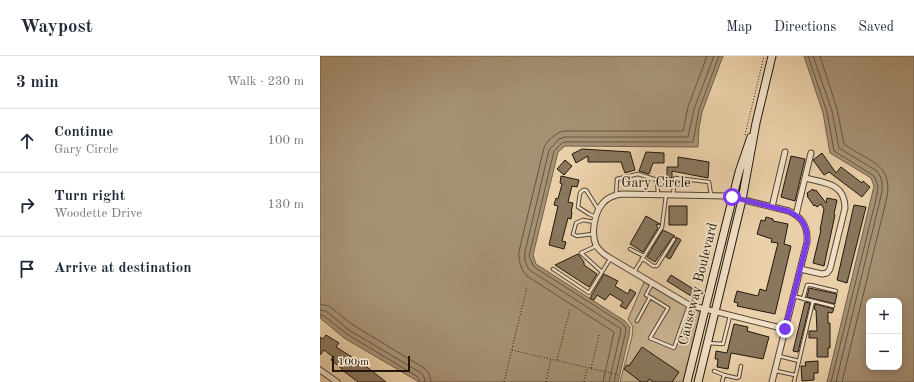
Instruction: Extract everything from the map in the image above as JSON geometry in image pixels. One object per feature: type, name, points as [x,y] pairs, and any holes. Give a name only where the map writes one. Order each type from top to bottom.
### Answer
[{"type":"street","name":"Causeway Boulevard","points":[[698,382],[742,200],[756,123],[772,56]]},
{"type":"street","name":"Causeway Boulevard","points":[[686,381],[740,166],[756,123]]},
{"type":"street","points":[[772,207],[785,152]]},
{"type":"street","points":[[772,382],[807,242],[806,227],[796,215],[811,153]]},
{"type":"street","points":[[800,269],[822,274],[827,273],[830,269],[845,208],[845,200],[842,192],[836,187],[805,178]]},
{"type":"street","name":"Gary Circle","points":[[597,246],[594,234],[596,220],[601,205],[616,195],[622,194],[711,195],[732,197],[788,211],[796,215]]},
{"type":"street","points":[[597,246],[610,258],[689,305],[785,329]]},
{"type":"street","points":[[320,370],[336,382]]},
{"type":"street","points":[[686,381],[698,382]]},
{"type":"lane","points":[[616,195],[617,179],[638,174],[657,180],[658,195]]},
{"type":"lane","points":[[673,194],[674,178],[709,182],[711,195]]},
{"type":"lane","points":[[596,220],[578,207],[580,193],[583,190],[586,190],[599,210]]},
{"type":"lane","points":[[634,272],[663,224],[666,194]]},
{"type":"lane","points":[[594,234],[577,236],[574,234],[574,229],[576,223],[580,221],[596,220]]},
{"type":"lane","points":[[630,249],[643,257],[653,266],[657,266],[674,239]]},
{"type":"lane","points":[[597,246],[581,253],[602,272]]},
{"type":"lane","points":[[553,269],[589,293],[610,258]]},
{"type":"lane","points":[[652,284],[646,294],[668,308],[650,338],[674,348],[689,305]]},
{"type":"lane","points":[[803,299],[807,285],[811,284],[836,291]]},
{"type":"lane","points":[[793,296],[833,306]]},
{"type":"lane","points":[[637,320],[650,297]]},
{"type":"lane","points":[[794,382],[813,301]]},
{"type":"lane","points":[[708,343],[723,344],[730,316]]},
{"type":"lane","points":[[779,356],[799,361]]},
{"type":"lane","points":[[714,372],[737,378],[739,377],[741,366]]},
{"type":"lane","points":[[775,371],[795,375]]},
{"type":"lane","points":[[722,382],[724,374]]},
{"type":"path","points":[[504,382],[527,287]]},
{"type":"path","points":[[557,360],[570,310]]},
{"type":"path","points":[[591,368],[599,335]]},
{"type":"path","points":[[512,350],[620,375]]},
{"type":"path","points":[[546,382],[551,359]]},
{"type":"path","points":[[584,382],[588,367]]},
{"type":"shaded area","points":[[644,282],[681,304],[701,312],[684,382],[620,382],[632,337],[633,327],[628,319]]},
{"type":"water","points":[[320,56],[723,56],[702,112],[698,147],[565,146],[558,152],[533,255],[536,264],[625,321],[630,327],[618,382],[419,382],[344,338],[320,318]]},
{"type":"water","points":[[804,56],[914,56],[914,382],[827,382],[874,186],[871,178],[830,153],[823,113]]},
{"type":"building","points":[[582,149],[630,152],[635,170],[625,173],[621,162],[588,162],[588,156],[576,163],[572,154]]},
{"type":"building","points":[[646,152],[664,153],[664,163],[653,163],[649,174],[639,171]]},
{"type":"building","points":[[822,153],[836,173],[841,167],[862,183],[863,181],[870,187],[862,197],[829,172],[824,175],[813,160]]},
{"type":"building","points":[[791,156],[805,159],[795,201],[781,197]]},
{"type":"building","points":[[678,157],[709,162],[708,178],[672,171],[672,178],[667,178],[667,167],[678,167]]},
{"type":"building","points":[[565,160],[572,166],[564,175],[557,169]]},
{"type":"building","points":[[561,176],[579,180],[577,187],[572,186],[568,202],[573,203],[571,219],[568,218],[562,241],[566,242],[564,249],[549,245],[558,206],[554,205],[556,198],[558,199],[562,184],[560,183]]},
{"type":"building","points":[[813,189],[814,191],[816,190],[826,203],[827,198],[837,200],[824,266],[813,263],[821,230],[824,209],[821,204],[817,207],[815,205],[814,206],[807,196],[807,193]]},
{"type":"building","points":[[854,205],[866,207],[847,283],[837,280]]},
{"type":"building","points":[[669,206],[687,206],[687,225],[669,225]]},
{"type":"building","points":[[646,216],[660,224],[656,225],[658,228],[643,252],[630,244]]},
{"type":"building","points":[[766,217],[773,219],[773,221],[788,224],[784,244],[791,246],[775,314],[737,306],[738,303],[734,302],[737,291],[758,296],[760,289],[766,291],[778,243],[771,242],[772,239],[757,234],[761,220],[765,221]]},
{"type":"building","points":[[663,230],[675,236],[655,262],[647,257]]},
{"type":"building","points":[[676,237],[681,240],[670,259],[666,257],[676,240]]},
{"type":"building","points":[[578,254],[584,262],[584,265],[597,274],[589,287],[555,265]]},
{"type":"building","points":[[604,274],[618,281],[615,286],[628,294],[630,289],[636,293],[626,309],[620,306],[623,302],[610,294],[605,300],[597,295],[594,300],[590,298]]},
{"type":"building","points":[[671,275],[695,290],[691,296],[667,281]]},
{"type":"building","points":[[809,288],[837,294],[835,304],[807,297]]},
{"type":"building","points":[[805,302],[810,303],[798,352],[793,351]]},
{"type":"building","points":[[815,304],[834,309],[832,313],[828,312],[828,323],[830,323],[830,348],[828,348],[828,357],[817,357],[817,338],[809,338],[809,331],[817,331],[816,310],[814,309]]},
{"type":"building","points":[[734,324],[748,327],[747,331],[769,337],[763,359],[731,353],[728,369],[717,367],[718,359],[715,359],[716,351],[727,353]]},
{"type":"building","points":[[326,335],[339,343],[336,347],[363,364],[386,382],[358,382],[331,360],[333,357],[324,350],[320,355],[320,337],[323,339]]},
{"type":"building","points":[[642,347],[679,372],[672,382],[654,382],[649,379],[647,382],[641,382],[624,369],[627,365],[629,366]]},
{"type":"building","points":[[818,361],[818,373],[814,373],[814,380],[802,381],[801,366],[806,366],[805,362]]},
{"type":"route","points":[[732,197],[788,211],[802,220],[806,227],[807,242],[785,329]]}]
